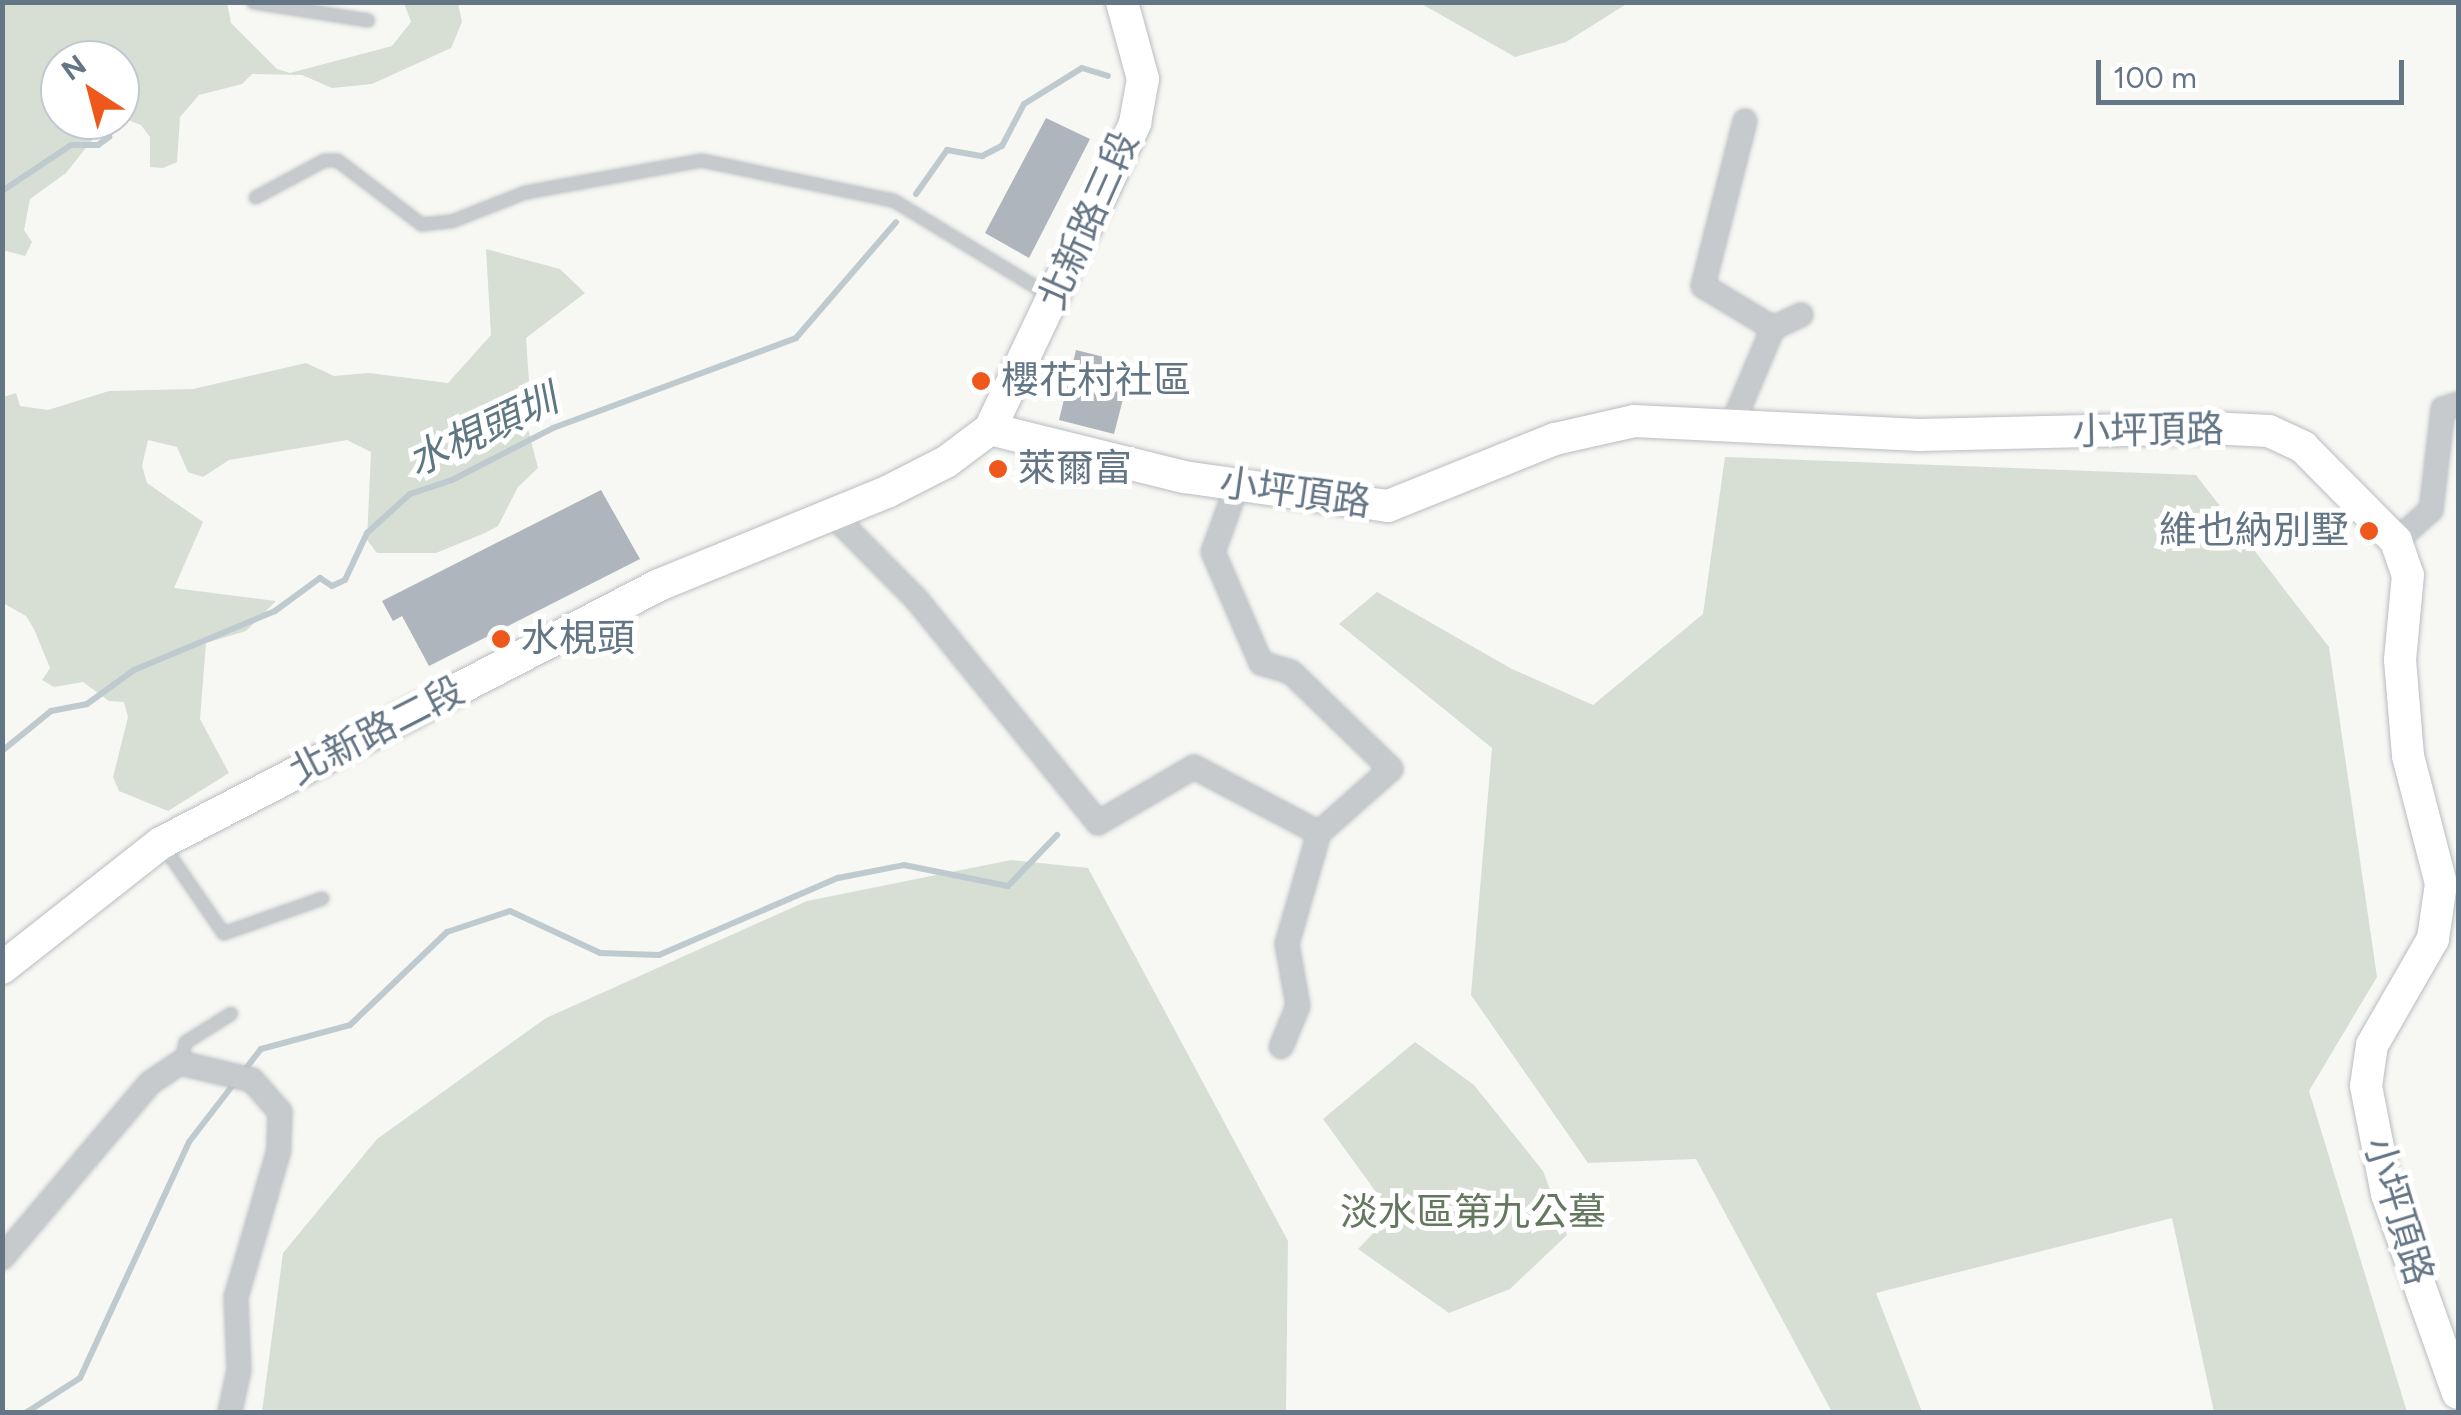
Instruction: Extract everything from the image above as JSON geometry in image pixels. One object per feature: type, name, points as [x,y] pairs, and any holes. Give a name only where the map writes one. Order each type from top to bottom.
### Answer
[{"type":"street","name":"北新路三段","points":[[990,429],[1135,122],[1143,79],[1122,2]]},
{"type":"street","points":[[1745,121],[1704,286],[1772,328]]},
{"type":"street","points":[[1732,425],[1772,328],[1800,314]]},
{"type":"street","points":[[2396,541],[2431,510],[2443,408],[2458,404]]},
{"type":"street","name":"小坪頂路","points":[[990,429],[1237,486],[1388,506],[1599,426],[1732,425],[1920,435],[2270,431],[2303,447],[2396,541],[2408,575],[2400,660],[2408,756],[2442,884],[2433,939],[2372,1045],[2366,1086],[2388,1194],[2458,1393]]},
{"type":"street","name":"北新路二段","points":[[2,968],[162,843],[659,585],[946,462],[990,429]]},
{"type":"street","points":[[1237,486],[1213,552],[1261,662],[1291,672],[1391,768],[1319,833],[1286,944],[1298,1006],[1282,1047]]},
{"type":"street","points":[[832,514],[917,600],[1098,823],[1194,767],[1319,833]]},
{"type":"street","points":[[2,1258],[150,1082],[180,1063],[241,1076],[280,1112],[279,1150],[236,1296],[240,1370],[230,1412]]},
{"type":"lane","points":[[253,2],[368,20]]},
{"type":"lane","points":[[255,197],[324,160],[337,160],[421,224],[451,221],[524,192],[701,160],[893,200],[1054,298]]},
{"type":"lane","points":[[162,843],[224,933],[322,898]]},
{"type":"lane","points":[[180,1063],[186,1042],[231,1013]]},
{"type":"green space","points":[[3,2],[227,3],[231,23],[277,69],[290,73],[392,46],[411,22],[404,3],[458,3],[462,22],[451,48],[372,84],[332,88],[302,75],[252,74],[242,84],[199,95],[180,117],[177,162],[163,168],[150,167],[150,137],[140,125],[140,40],[40,40],[40,140],[92,140],[66,173],[30,199],[24,230],[32,242],[25,256],[3,250]]},
{"type":"green space","points":[[1420,3],[1628,3],[1566,42],[1515,57]]},
{"type":"green space","points":[[486,249],[560,269],[585,293],[526,338],[529,382],[546,408],[528,429],[538,468],[518,487],[498,526],[436,553],[377,553],[367,540],[371,452],[347,440],[229,460],[203,477],[188,472],[177,447],[148,440],[142,466],[147,483],[203,522],[174,588],[276,601],[246,631],[206,643],[200,719],[229,773],[168,811],[119,791],[113,777],[128,717],[124,702],[109,701],[83,682],[54,687],[42,680],[50,668],[34,629],[26,616],[3,603],[3,397],[16,393],[20,406],[48,410],[109,391],[193,389],[306,363],[334,376],[369,373],[448,383],[491,335]]},
{"type":"green space","points":[[1725,457],[2196,475],[2329,647],[2377,977],[2309,1091],[2407,1412],[2214,1412],[2172,1218],[1876,1293],[1922,1412],[1832,1412],[1696,1159],[1588,1163],[1471,995],[1492,748],[1339,624],[1377,592],[1512,669],[1593,705],[1703,614]]},
{"type":"green space","points":[[1011,860],[1088,868],[1288,1241],[1286,1412],[262,1412],[283,1253],[377,1139],[546,1018],[807,901]]},
{"type":"green space","name":"淡水區第九公墓","points":[[1415,1042],[1474,1085],[1543,1171],[1567,1235],[1510,1289],[1449,1313],[1358,1249],[1392,1214],[1323,1119]]},
{"type":"building","points":[[1046,118],[1090,139],[1029,258],[985,233]]},
{"type":"building","points":[[1076,350],[1132,364],[1114,434],[1059,420]]},
{"type":"building","points":[[601,490],[640,559],[429,666],[402,616],[393,621],[382,601]]},
{"type":"waterway","name":"水梘頭圳","points":[[916,194],[947,150],[982,156],[1002,146],[1024,104],[1082,68],[1108,76]]},
{"type":"waterway","points":[[2,191],[71,145],[98,145],[105,140]]},
{"type":"waterway","name":"水梘頭圳","points":[[2,751],[51,711],[87,704],[134,670],[275,611],[320,578],[332,586],[345,580],[367,533],[410,494],[452,480],[553,428],[796,338],[896,222]]},
{"type":"waterway","points":[[243,1072],[261,1049],[350,1025],[447,932],[510,911],[600,953],[659,955],[838,878],[904,865],[1008,886],[1057,835]]},
{"type":"waterway","points":[[27,1412],[80,1378],[189,1142],[236,1081]]},
{"type":"place","name":"櫻花村社區","points":[[981,381]]},
{"type":"place","name":"萊爾富","points":[[998,469]]},
{"type":"place","name":"維也納別墅","points":[[2369,531]]},
{"type":"place","name":"水梘頭","points":[[501,639]]}]
